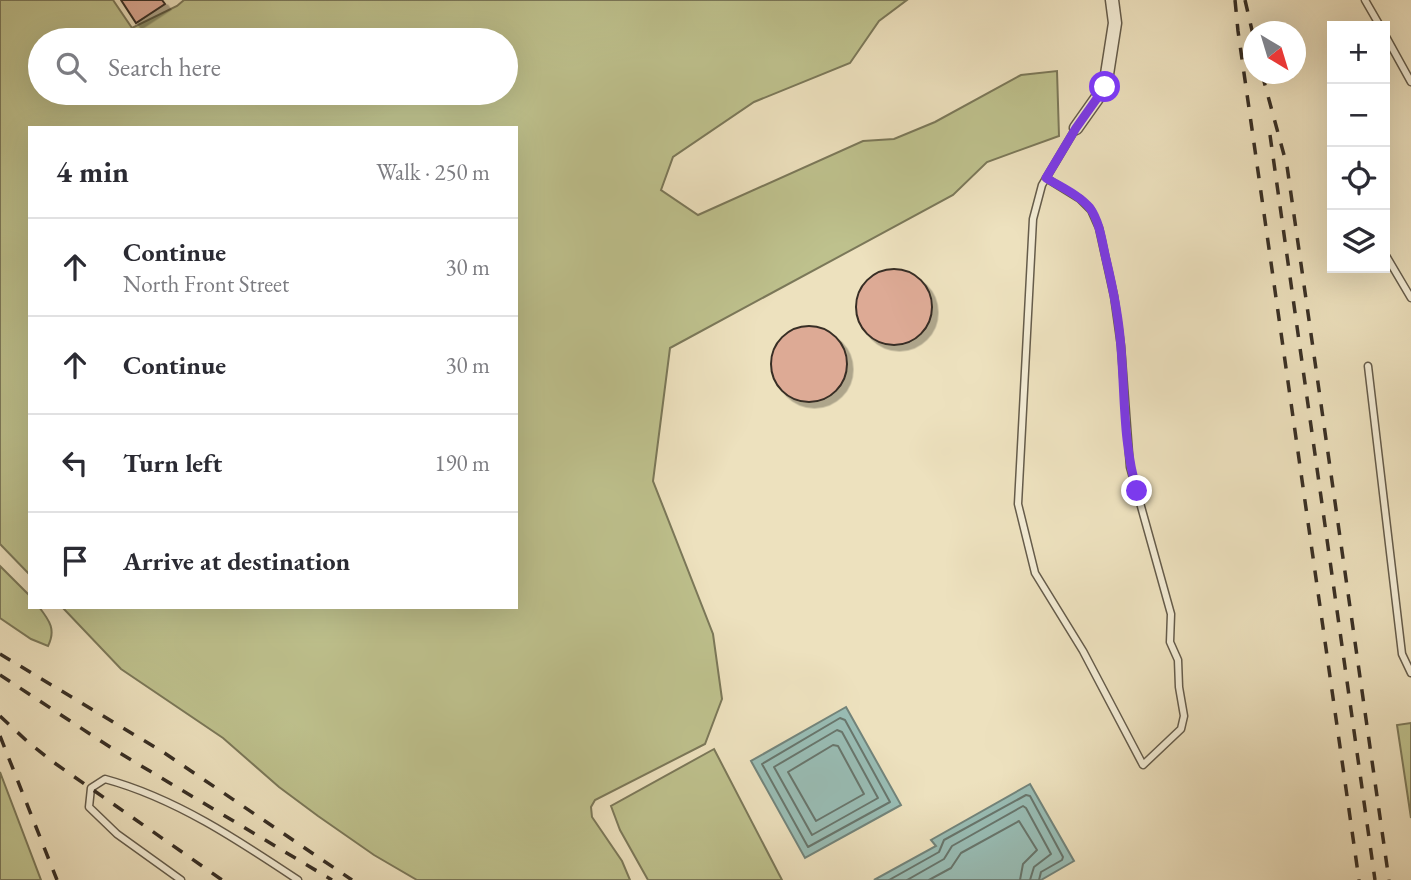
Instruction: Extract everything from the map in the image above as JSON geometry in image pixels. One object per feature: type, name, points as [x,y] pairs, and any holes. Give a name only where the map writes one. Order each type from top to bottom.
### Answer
[{"type":"street","points":[[1076,128],[1105,87],[1115,23],[1112,0]]},
{"type":"lane","points":[[1365,0],[1377,21]]},
{"type":"lane","points":[[1390,44],[1411,82]]},
{"type":"lane","points":[[1046,178],[1080,199],[1091,210],[1099,229],[1114,296],[1121,346],[1130,467],[1171,614],[1170,642],[1178,660],[1184,716],[1181,729],[1143,765],[1083,651],[1035,573],[1018,503],[1033,219],[1046,178],[1076,128]]},
{"type":"lane","points":[[1390,262],[1411,298]]},
{"type":"lane","points":[[1368,366],[1402,654],[1411,673]]},
{"type":"lane","points":[[181,880],[117,834],[89,807],[91,788],[105,779],[136,787],[230,835],[298,880]]},
{"type":"green space","points":[[0,0],[113,0],[132,28],[184,0],[907,0],[879,21],[850,63],[754,102],[673,157],[661,190],[698,215],[863,141],[894,139],[935,122],[1021,75],[1057,71],[1059,136],[987,162],[953,195],[670,348],[653,481],[713,634],[722,699],[705,744],[595,800],[591,807],[592,817],[622,861],[630,880],[417,880],[374,855],[318,816],[279,787],[223,738],[121,669],[64,609],[518,609],[518,126],[28,126],[28,573],[0,544]]},
{"type":"green space","points":[[0,566],[28,594],[28,609],[40,609],[46,617],[52,630],[48,646],[31,639],[0,618]]},
{"type":"green space","points":[[1411,723],[1411,818],[1397,725]]},
{"type":"green space","points":[[714,749],[782,880],[648,880],[620,830],[611,806]]},
{"type":"green space","points":[[0,772],[41,880],[0,880]]},
{"type":"water","points":[[846,707],[901,805],[805,858],[751,761]]},
{"type":"water","points":[[1030,784],[1074,861],[1041,880],[874,880],[936,846],[931,840]]},
{"type":"building","points":[[121,0],[162,0],[165,4],[136,23]]},
{"type":"building","points":[[894,269],[909,272],[921,280],[929,292],[932,307],[929,322],[921,334],[909,342],[894,345],[879,342],[867,334],[859,322],[856,307],[859,292],[867,280],[879,272]]},
{"type":"building","points":[[809,326],[824,329],[836,337],[844,349],[847,364],[844,379],[836,391],[824,399],[809,402],[794,399],[782,391],[774,379],[771,364],[774,349],[782,337],[794,329]]},
{"type":"railway","points":[[1235,0],[1359,880]]},
{"type":"railway","points":[[1245,0],[1250,21]]},
{"type":"railway","points":[[1265,84],[1287,166],[1389,880]]},
{"type":"railway","points":[[1270,135],[1375,880]]},
{"type":"railway","points":[[0,654],[163,752],[352,880]]},
{"type":"railway","points":[[0,675],[113,749],[332,880]]},
{"type":"railway","points":[[0,716],[56,764],[222,880]]},
{"type":"railway","points":[[0,736],[57,880]]},
{"type":"route","points":[[1105,87],[1046,178],[1080,199],[1091,210],[1099,229],[1114,296],[1121,346],[1130,467],[1137,491]]}]
